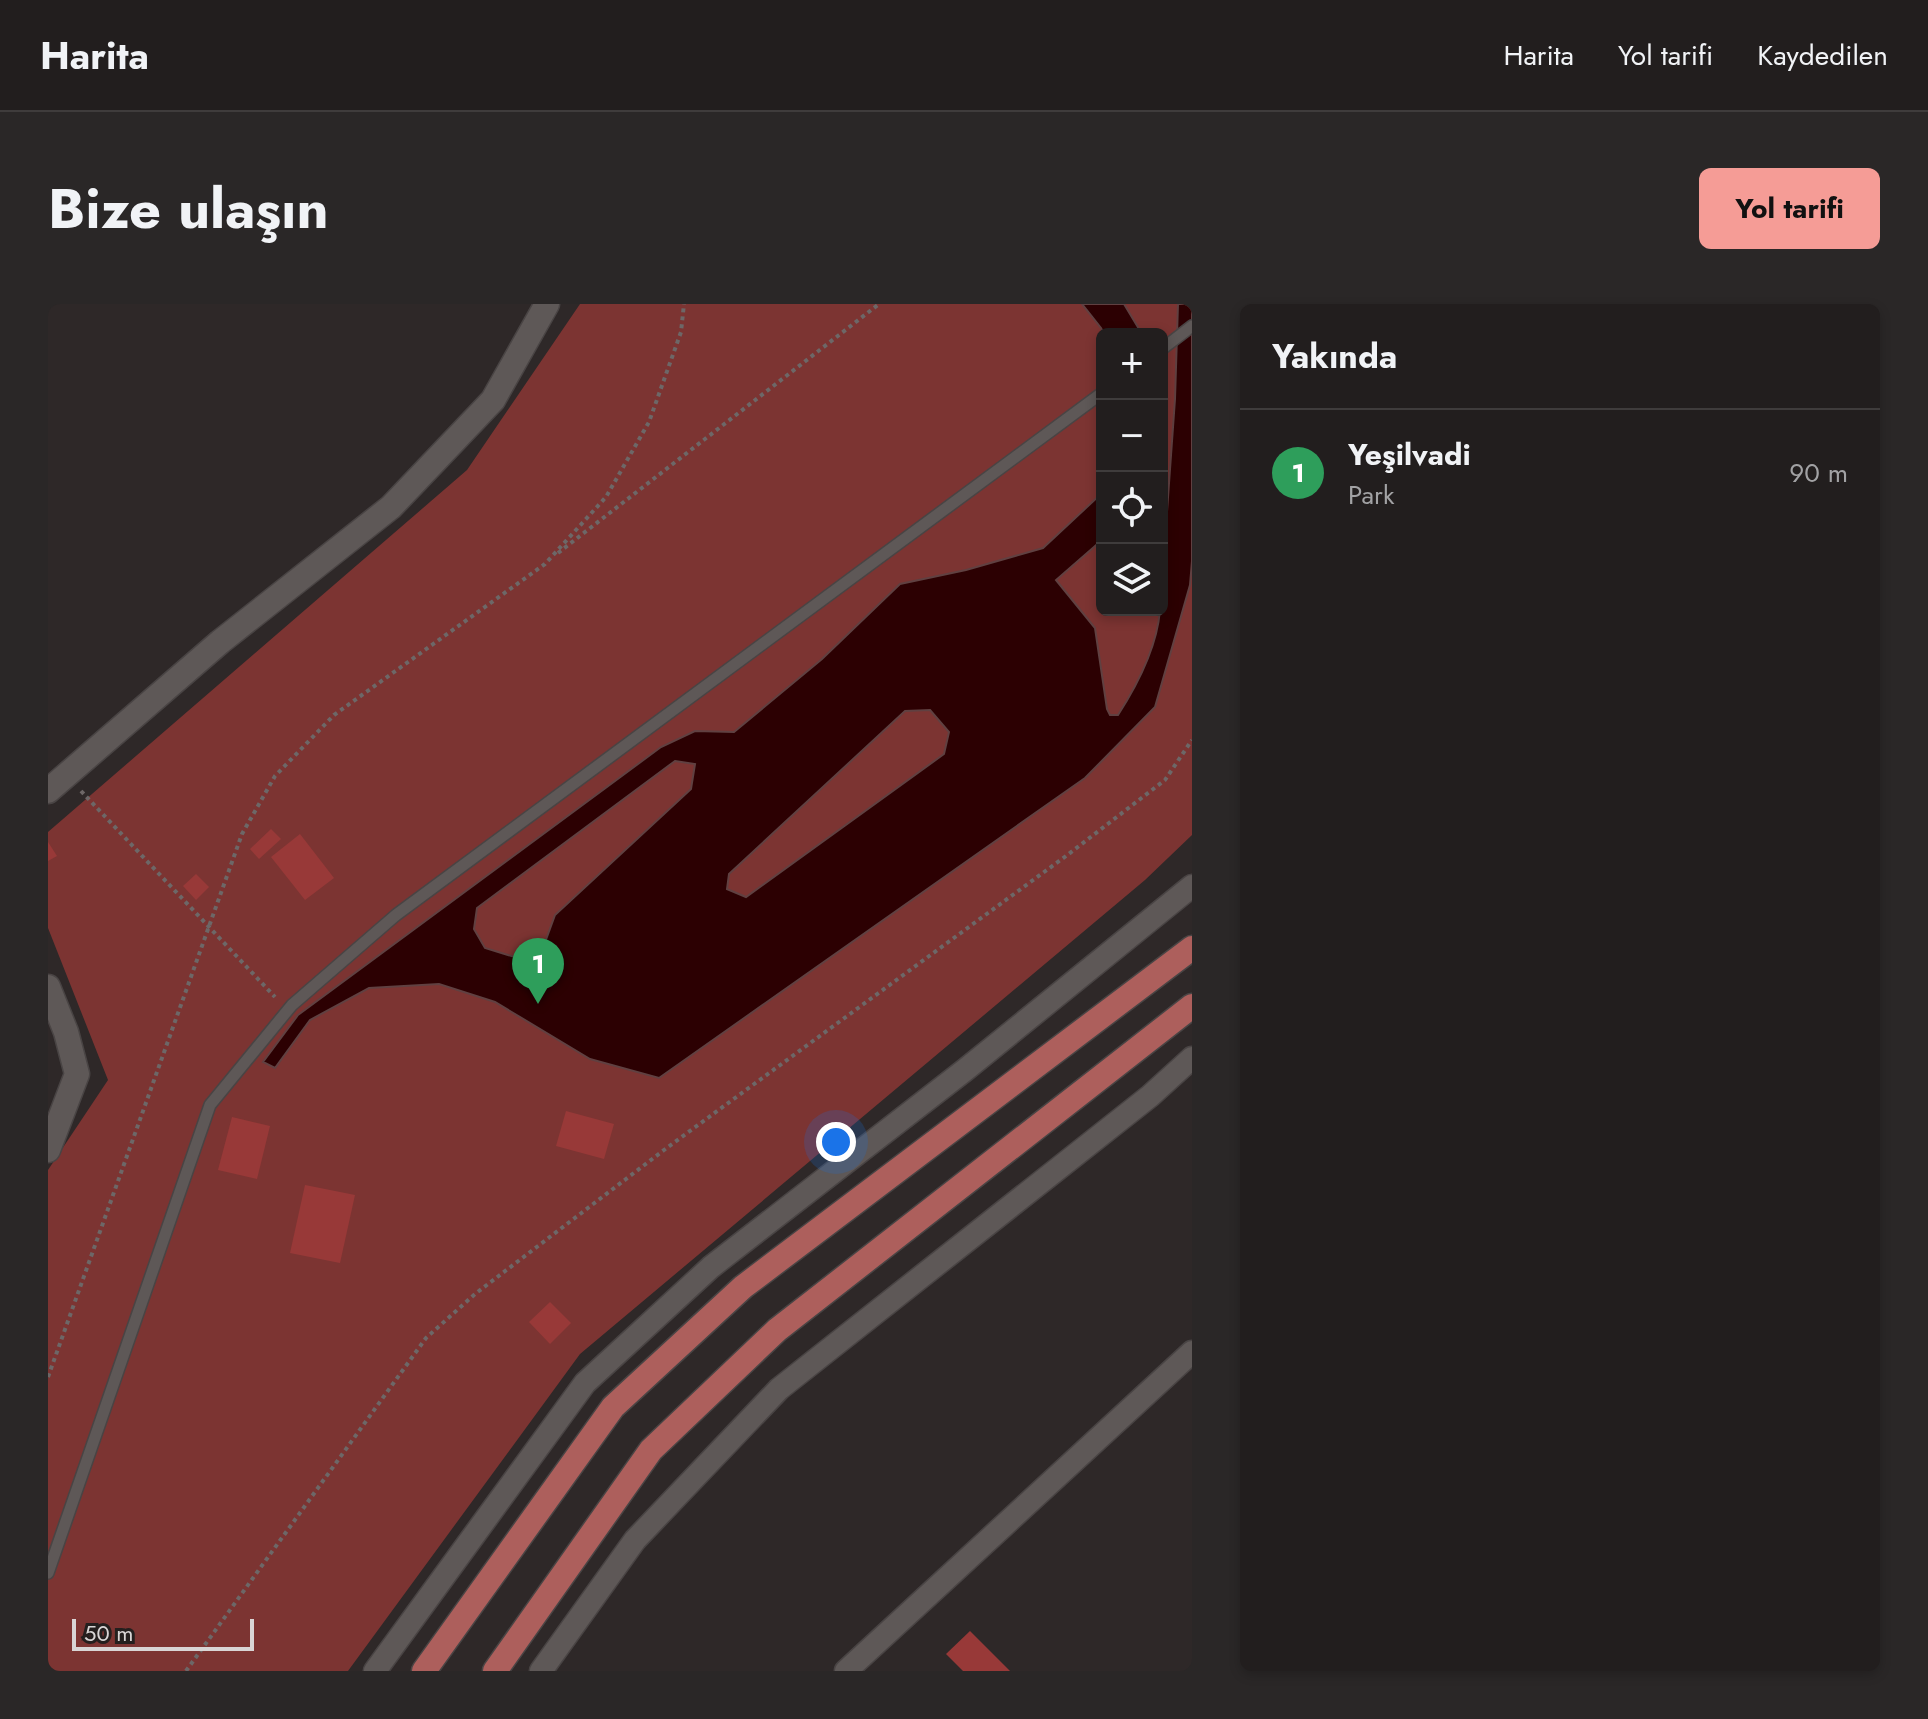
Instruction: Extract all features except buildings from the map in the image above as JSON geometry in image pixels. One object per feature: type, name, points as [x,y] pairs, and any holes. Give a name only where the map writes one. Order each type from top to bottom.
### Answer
[{"type":"main road","points":[[424,1671],[613,1407],[743,1287],[1192,948]]},
{"type":"main road","points":[[495,1671],[651,1450],[777,1330],[1192,1006]]},
{"type":"street","points":[[57,783],[220,642],[391,507],[493,400],[547,304]]},
{"type":"street","points":[[375,1671],[585,1383],[711,1267],[965,1070],[1192,886]]},
{"type":"street","points":[[48,987],[66,1032],[77,1074],[48,1150]]},
{"type":"street","points":[[541,1671],[635,1540],[779,1389],[1138,1106],[1192,1058]]},
{"type":"street","points":[[846,1671],[1192,1352]]},
{"type":"lane","points":[[1168,344],[1192,326]]},
{"type":"lane","points":[[48,1573],[210,1105],[287,1010],[396,915],[1096,398]]},
{"type":"path","points":[[547,561],[606,497],[649,422],[681,332],[684,304]]},
{"type":"path","points":[[48,1377],[242,834],[275,776],[334,715],[530,574],[879,304]]},
{"type":"path","points":[[186,1671],[426,1338],[475,1294],[656,1156],[1165,780],[1192,740]]},
{"type":"path","points":[[57,783],[209,926],[287,1010]]},
{"type":"shaded area","points":[[580,304],[1192,304],[1192,835],[1145,880],[580,1354],[348,1671],[48,1671],[48,1170],[108,1080],[48,928],[48,832],[467,470]]},
{"type":"shaded area","points":[[1082,304],[1124,304],[1138,328],[1101,328]]},
{"type":"shaded area","points":[[1178,304],[1192,304],[1190,585],[1155,707],[1085,778],[659,1078],[590,1059],[495,1002],[439,984],[369,988],[310,1020],[275,1068],[263,1062],[298,1015],[661,747],[695,731],[734,732],[822,659],[900,584],[966,570],[1043,548],[1096,499],[1096,545],[1056,580],[1095,628],[1107,709],[1110,715],[1118,715],[1145,665],[1159,616],[1168,616],[1168,498]],"holes":[[[930,710],[949,732],[944,754],[746,897],[727,889],[729,874],[905,711]],[[675,761],[695,764],[691,789],[555,915],[540,956],[531,962],[485,948],[474,929],[477,908]]]},
{"type":"place","name":"Yeşilvadi","points":[[538,1004]]}]
